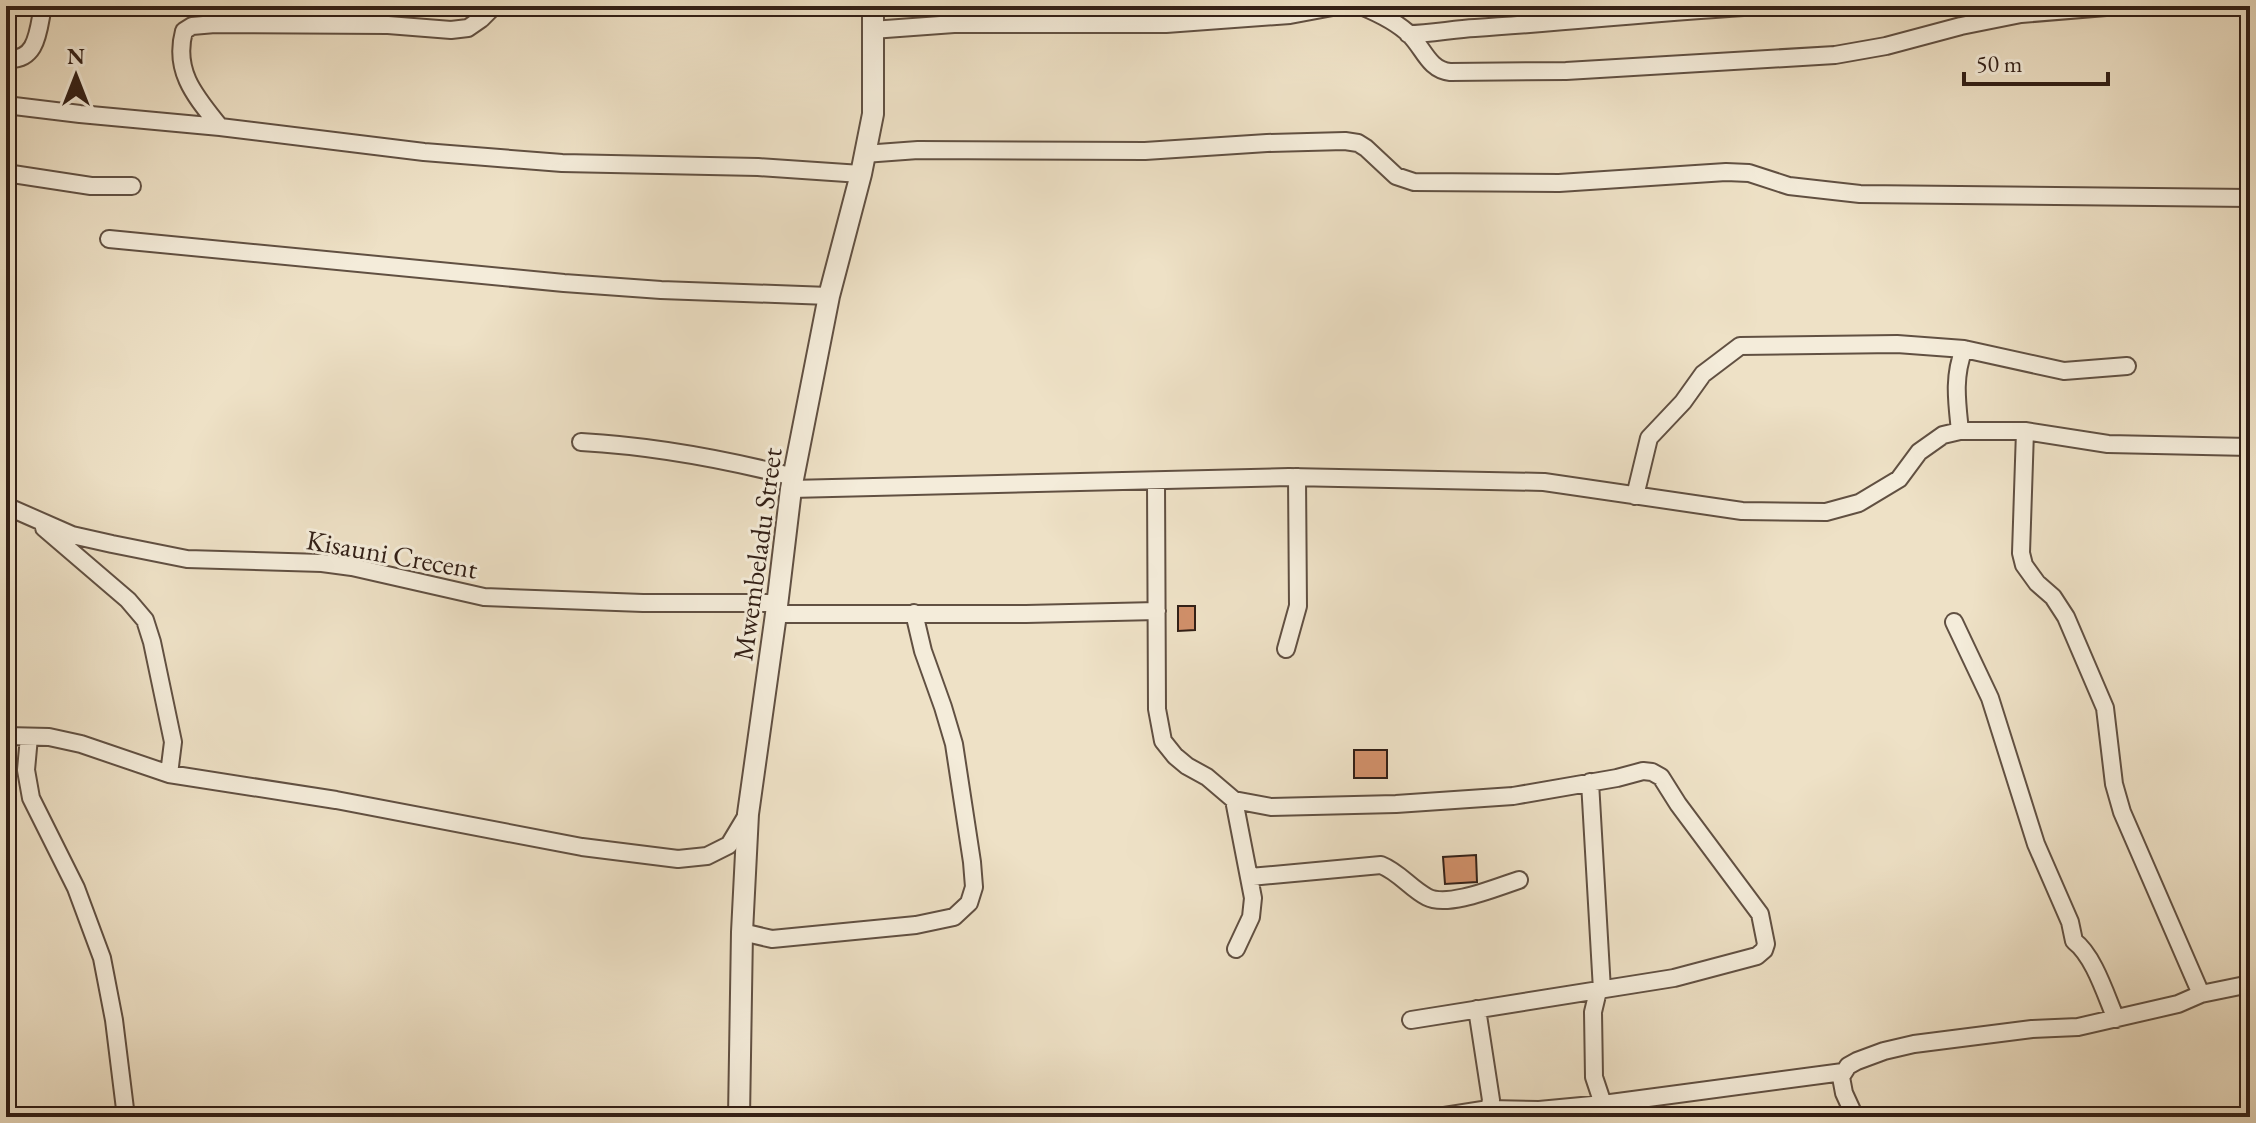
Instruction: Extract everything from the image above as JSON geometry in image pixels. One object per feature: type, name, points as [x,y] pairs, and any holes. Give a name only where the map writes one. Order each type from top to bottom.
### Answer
[{"type":"street","points":[[6,59],[13,60],[33,50],[43,6]]},
{"type":"street","points":[[220,127],[189,86],[182,66],[180,48],[184,31],[192,26],[388,25],[451,30],[468,28],[494,6]]},
{"type":"street","name":"Mwembeladu Street","points":[[739,1117],[742,932],[748,814],[792,483],[829,296],[873,114],[873,6]]},
{"type":"street","points":[[872,30],[954,24],[1166,24],[1290,15],[1338,6]]},
{"type":"street","points":[[1361,6],[1408,34],[1434,68],[1441,71],[1566,71],[1835,55],[2021,14],[2118,6]]},
{"type":"street","points":[[1408,34],[1761,6]]},
{"type":"street","points":[[6,105],[424,152],[562,163],[758,167],[862,164],[918,150],[1145,151],[1345,141],[1358,143],[1396,176],[1414,182],[1575,182],[1726,172],[1749,173],[1789,186],[1860,194],[2250,198]]},
{"type":"street","points":[[6,173],[91,186],[132,186]]},
{"type":"street","points":[[109,239],[564,283],[829,296]]},
{"type":"street","points":[[1635,496],[1649,438],[1683,402],[1703,374],[1740,346],[1897,344],[1964,349],[2064,371],[2127,366]]},
{"type":"street","points":[[1960,431],[1955,379],[1964,349]]},
{"type":"street","points":[[581,442],[656,448],[751,466],[792,483],[1297,477],[1544,482],[1742,511],[1826,512],[1859,503],[1899,479],[1919,452],[1943,435],[1960,431],[2025,431],[2108,444],[2250,447]]},
{"type":"street","points":[[2025,431],[2021,553],[2024,565],[2037,583],[2053,597],[2066,617],[2105,708],[2114,784],[2122,812],[2201,994]]},
{"type":"street","points":[[1286,649],[1298,606],[1297,477]]},
{"type":"street","points":[[1156,481],[1157,709],[1163,741],[1187,766],[1207,777],[1234,800],[1271,807],[1396,804],[1513,796],[1643,771],[1652,772],[1661,777],[1760,914],[1766,944],[1757,956],[1674,978],[1411,1020]]},
{"type":"street","name":"Kisauni Crecent","points":[[6,506],[72,535],[187,559],[322,563],[391,575],[484,597],[914,613],[1157,611]]},
{"type":"street","points":[[35,519],[128,600],[145,620],[173,742],[169,774]]},
{"type":"street","points":[[742,932],[772,939],[916,925],[954,917],[969,903],[974,887],[972,862],[954,744],[923,651],[914,613]]},
{"type":"street","points":[[1954,622],[1990,698],[2036,844],[2070,922],[2074,941],[2091,964],[2116,1019]]},
{"type":"street","points":[[6,736],[49,737],[81,744],[169,774],[336,800],[582,847],[678,859],[707,856],[729,845],[748,814]]},
{"type":"street","points":[[29,737],[26,770],[31,798],[76,888],[102,958],[114,1020],[126,1117]]},
{"type":"street","points":[[1590,782],[1600,991],[1593,1012],[1594,1077],[1603,1104]]},
{"type":"street","points":[[1234,800],[1253,898],[1251,917],[1236,949]]},
{"type":"street","points":[[1250,877],[1381,865],[1393,870],[1429,898],[1439,900],[1484,892],[1519,880]]},
{"type":"street","points":[[1855,1117],[1844,1093],[1841,1077],[1848,1066],[1870,1056],[1914,1044],[2032,1029],[2078,1027],[2250,984]]},
{"type":"street","points":[[1477,1009],[1491,1100],[1489,1109]]},
{"type":"street","points":[[1438,1117],[1489,1109],[1539,1110],[1603,1104],[1843,1072]]},
{"type":"building","points":[[1178,606],[1195,606],[1195,630],[1178,631]]},
{"type":"building","points":[[1354,750],[1387,750],[1387,778],[1354,778]]},
{"type":"building","points":[[1476,855],[1477,882],[1445,884],[1443,857]]}]
